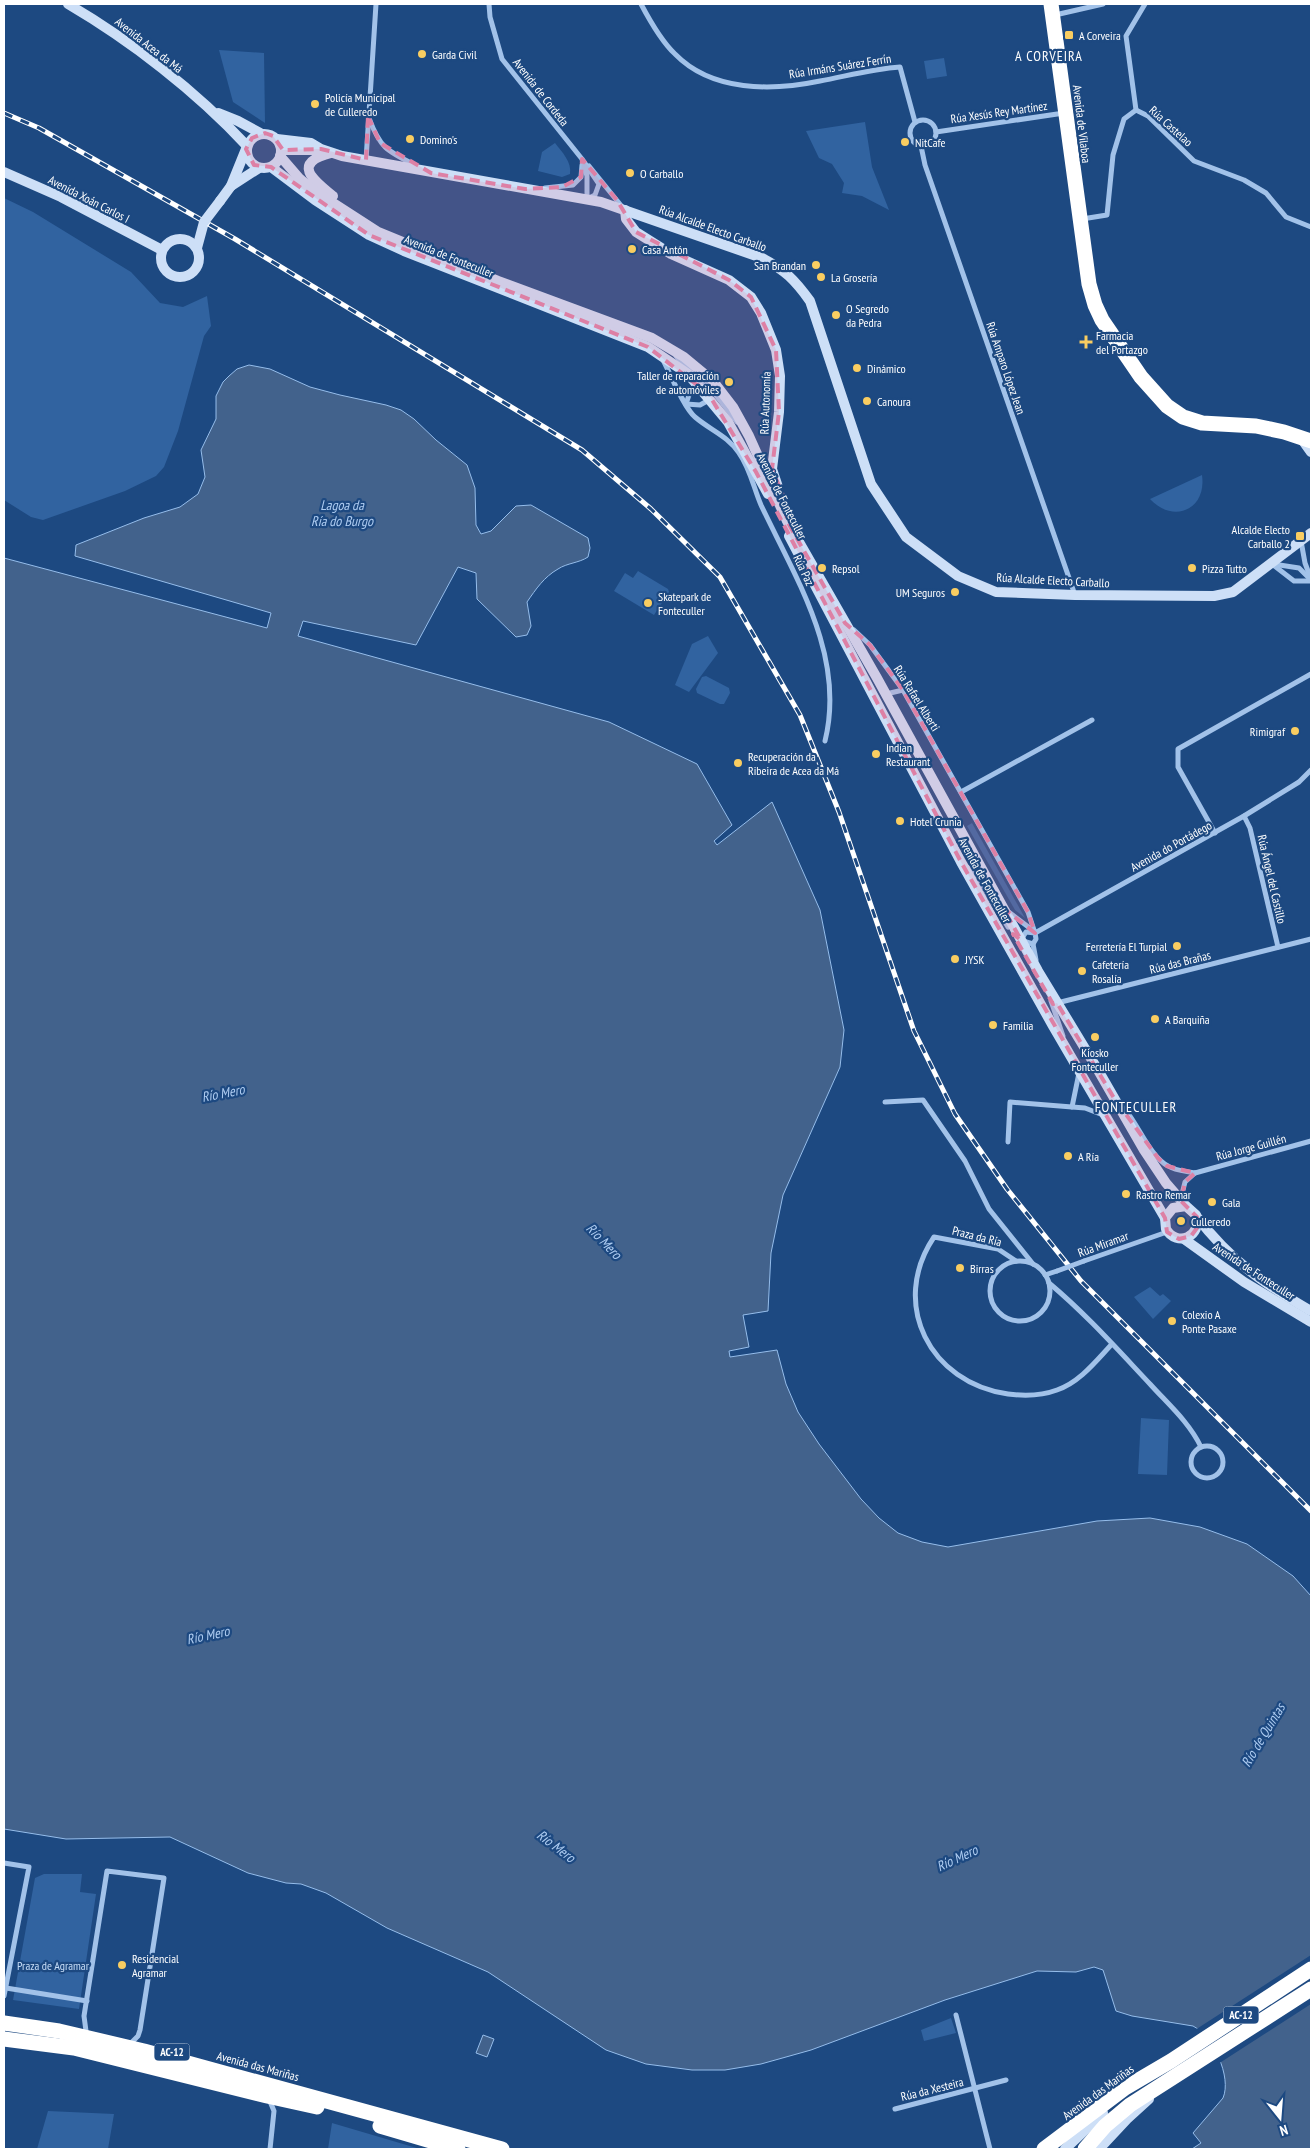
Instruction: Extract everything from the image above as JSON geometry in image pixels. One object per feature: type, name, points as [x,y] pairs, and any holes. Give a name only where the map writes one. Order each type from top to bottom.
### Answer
[{"type":"highway","name":"Avenida de Vilaboa","points":[[1052,9],[1089,284],[1102,320],[1128,360],[1154,394],[1184,417],[1202,423],[1256,426],[1306,439]]},
{"type":"highway","name":"AC-12","points":[[1074,2147],[1105,2126],[1175,2067],[1311,1969]]},
{"type":"highway","name":"AC-12","points":[[1175,2067],[1311,1989]]},
{"type":"highway","name":"AC-12","points":[[4,2015],[150,2045],[275,2081],[336,2103]]},
{"type":"highway","name":"Avenida das Mariñas","points":[[4,2023],[120,2045],[502,2149]]},
{"type":"highway","name":"Avenida das Mariñas","points":[[4,2032],[90,2046],[180,2068],[458,2149]]},
{"type":"highway","name":"AC-12","points":[[4,2039],[74,2048],[317,2107]]},
{"type":"highway","name":"Avenida das Mariñas","points":[[1044,2149],[1125,2088],[1175,2067]]},
{"type":"main road","name":"Avenida Acea da Má","points":[[68,4],[111,29],[212,110],[246,147]]},
{"type":"main road","name":"Avenida Acea da Má","points":[[212,110],[238,121],[260,134]]},
{"type":"main road","points":[[184,239],[204,222],[231,186],[246,147],[252,138],[260,134],[269,134],[277,139],[281,153],[271,167],[259,168],[231,186]]},
{"type":"main road","name":"Rúa Alcalde Electo Carballo","points":[[277,139],[311,143],[326,151]]},
{"type":"main road","points":[[246,147],[249,161],[259,168]]},
{"type":"main road","points":[[326,151],[311,161],[309,170],[311,178],[378,232]]},
{"type":"main road","name":"Rúa Alcalde Electo Carballo","points":[[281,153],[326,151],[431,173],[601,202],[762,258],[782,269],[798,283],[810,301],[871,484],[906,537],[958,576],[996,592],[1075,595],[1214,596],[1233,592],[1311,533]]},
{"type":"main road","name":"Avenida de Fonteculler","points":[[281,153],[299,178],[313,190],[378,232],[498,281],[638,332],[684,357],[713,381],[733,407],[749,436],[787,521],[886,694],[1002,905],[1019,941],[1144,1150],[1183,1204]]},
{"type":"main road","name":"Avenida de Fonteculler","points":[[271,167],[315,200],[369,235],[533,303],[616,333],[648,347],[688,374],[700,385],[709,400],[728,422],[756,472],[819,596],[961,862],[1165,1218]]},
{"type":"main road","name":"Avenida Xoán Carlos I","points":[[4,172],[61,197],[162,250]]},
{"type":"main road","name":"Rúa Autonomía","points":[[625,210],[626,219],[636,232],[671,254],[729,280],[751,297],[761,313],[776,350],[780,376],[779,412],[772,469],[785,500],[787,521]]},
{"type":"main road","points":[[197,248],[194,244],[184,239],[171,240],[162,250],[160,256],[163,268],[172,276],[178,277],[190,274],[195,270],[199,260],[197,248],[204,222]]},
{"type":"main road","points":[[1306,439],[1311,452]]},
{"type":"main road","points":[[886,694],[888,710],[923,792]]},
{"type":"main road","points":[[1183,1204],[1193,1210],[1197,1217],[1198,1224],[1195,1231],[1184,1239],[1175,1238],[1167,1232],[1165,1218],[1173,1208],[1183,1204]]},
{"type":"main road","name":"Avenida de Fonteculler","points":[[1197,1217],[1219,1245],[1241,1265],[1281,1294],[1311,1311]]},
{"type":"main road","name":"Avenida de Fonteculler","points":[[1184,1239],[1244,1282],[1311,1322]]},
{"type":"main road","points":[[1099,2149],[1175,2067]]},
{"type":"street","points":[[366,160],[376,4]]},
{"type":"street","name":"Avenida de Cordeda","points":[[490,4],[490,17],[502,59],[582,159],[599,184],[595,196],[587,199],[587,176],[582,159]]},
{"type":"street","name":"Rúa Irmáns Suárez Ferrín","points":[[641,4],[654,26],[675,54],[691,68],[718,81],[758,88],[818,82],[876,68],[900,67],[915,122]]},
{"type":"street","points":[[1052,9],[1103,4]]},
{"type":"street","points":[[1136,110],[1126,36],[1145,4]]},
{"type":"street","name":"Rúa Castelao","points":[[1079,219],[1107,215],[1113,155],[1124,119],[1136,110],[1148,116],[1194,161],[1244,180],[1266,193],[1286,217],[1311,227]]},
{"type":"street","name":"Rúa Xesús Rey Martínez","points":[[936,132],[1066,112]]},
{"type":"street","points":[[368,116],[380,143],[394,155],[431,173]]},
{"type":"street","points":[[923,120],[930,122],[936,132],[936,137],[930,144],[921,146],[912,141],[910,136],[910,131],[915,122],[923,120]]},
{"type":"street","name":"Rúa Amparo López Jean","points":[[921,146],[928,173],[1075,595]]},
{"type":"street","points":[[525,189],[572,185],[581,177],[582,159]]},
{"type":"street","name":"Avenida de Cordeda","points":[[582,159],[601,179],[625,210]]},
{"type":"street","points":[[672,350],[682,364],[700,379],[700,385]]},
{"type":"street","name":"Rúa Paz","points":[[660,355],[694,416],[722,435],[740,453],[761,505],[796,574],[816,620],[828,666],[830,720],[825,741]]},
{"type":"street","points":[[709,400],[700,405],[686,404],[691,389],[707,384],[749,436]]},
{"type":"street","points":[[1301,541],[1311,580]]},
{"type":"street","points":[[1272,564],[1300,568],[1311,580]]},
{"type":"street","points":[[1272,564],[1294,581],[1311,580]]},
{"type":"street","name":"Rúa Rafael Alberti","points":[[845,622],[870,646],[903,690],[1028,912],[1035,933]]},
{"type":"street","points":[[1215,833],[1178,767],[1178,750],[1311,674]]},
{"type":"street","points":[[886,694],[903,690]]},
{"type":"street","points":[[961,792],[1092,720]]},
{"type":"street","name":"Avenida do Portádego","points":[[1019,941],[1026,932],[1035,933],[1215,833],[1299,782],[1311,770]]},
{"type":"street","name":"Rúa Ángel del Castillo","points":[[1244,816],[1250,828],[1278,947]]},
{"type":"street","points":[[961,862],[974,872],[1019,941],[1033,944]]},
{"type":"street","points":[[1002,905],[1035,933],[1036,939],[1033,944],[1038,971]]},
{"type":"street","name":"Avenida de Fonteculler","points":[[1019,941],[1055,1003],[1066,1048]]},
{"type":"street","name":"Rúa das Brañas","points":[[1055,1003],[1278,947],[1310,941]]},
{"type":"street","points":[[1072,1107],[1080,1070]]},
{"type":"street","name":"Rúa Jorge Guillén","points":[[1114,1098],[1135,1123],[1158,1158],[1167,1166],[1178,1170],[1195,1173],[1311,1141]]},
{"type":"street","points":[[885,1102],[923,1100],[964,1161],[989,1209],[1033,1264],[1045,1275],[1049,1283],[1072,1302],[1194,1431],[1201,1447]]},
{"type":"street","points":[[1008,1142],[1010,1102],[1085,1108],[1106,1116]]},
{"type":"street","points":[[1183,1204],[1182,1190],[1185,1182],[1195,1173]]},
{"type":"street","name":"Rúa Miramar","points":[[1045,1275],[1167,1232]]},
{"type":"street","name":"Praza da Ría","points":[[1033,1264],[1016,1261],[998,1249],[934,1237],[924,1251],[916,1277],[916,1296],[918,1317],[926,1341],[944,1363],[964,1380],[990,1391],[1024,1396],[1057,1390],[1087,1372],[1112,1344]]},
{"type":"street","name":"Praza da Ría","points":[[1016,1261],[1001,1268],[991,1283],[991,1300],[1000,1314],[1018,1321],[1036,1316],[1048,1302],[1049,1283]]},
{"type":"street","points":[[1206,1446],[1217,1449],[1223,1458],[1222,1468],[1215,1476],[1204,1478],[1192,1469],[1191,1458],[1193,1453],[1201,1447],[1206,1446]]},
{"type":"street","points":[[4,1863],[29,1867],[4,1996]]},
{"type":"street","points":[[86,2031],[84,2022],[108,1871],[164,1878],[140,2030],[138,2036],[132,2042]]},
{"type":"street","points":[[6,1988],[87,2001]]},
{"type":"street","name":"Rúa da Xesteira","points":[[956,2015],[990,2149]]},
{"type":"street","name":"Rúa da Xesteira","points":[[895,2109],[1006,2080]]},
{"type":"street","points":[[267,2096],[274,2111],[270,2149]]},
{"type":"highlighted area","points":[[368,116],[380,143],[431,173],[525,189],[562,187],[581,177],[582,159],[617,200],[636,232],[729,280],[751,297],[776,350],[779,412],[772,469],[785,500],[787,521],[845,623],[870,645],[903,690],[1028,912],[1035,933],[1003,908],[1021,940],[1013,934],[1053,1004],[1057,1003],[1114,1098],[1158,1158],[1167,1166],[1195,1173],[1185,1182],[1181,1201],[1197,1217],[1197,1228],[1191,1236],[1179,1239],[1167,1232],[1165,1218],[961,862],[756,472],[703,385],[697,385],[648,347],[369,235],[271,167],[254,165],[246,149],[252,138],[265,133],[273,136],[283,150],[321,149],[366,160]]},
{"type":"green space","points":[[219,50],[264,53],[265,123],[233,102]]},
{"type":"green space","points":[[944,58],[947,76],[927,79],[924,61]]},
{"type":"green space","points":[[865,122],[872,167],[889,210],[862,196],[842,193],[844,183],[832,164],[819,158],[806,131]]},
{"type":"green space","points":[[555,143],[566,157],[569,165],[570,174],[562,177],[538,171],[542,152]]},
{"type":"green space","points":[[4,198],[33,212],[131,272],[160,303],[183,307],[207,296],[211,326],[204,336],[178,431],[164,467],[156,476],[125,491],[43,520],[31,517],[4,500]]},
{"type":"green space","points":[[1202,475],[1202,487],[1199,497],[1194,505],[1186,509],[1178,512],[1169,511],[1159,507],[1150,499]]},
{"type":"green space","name":"Skatepark de Fonteculler","points":[[638,571],[668,589],[669,592],[654,615],[614,591],[625,573],[633,578]]},
{"type":"green space","points":[[708,636],[718,653],[689,692],[675,685],[692,644]]},
{"type":"green space","points":[[706,676],[729,688],[730,693],[724,704],[720,704],[697,693],[696,689],[702,677]]},
{"type":"green space","points":[[972,823],[1025,918],[1015,910],[967,826]]},
{"type":"green space","points":[[1150,1287],[1160,1296],[1163,1294],[1171,1301],[1153,1319],[1134,1297]]},
{"type":"green space","points":[[1141,1418],[1169,1420],[1167,1475],[1138,1474]]},
{"type":"green space","name":"Praza de Agramar","points":[[44,1874],[82,1874],[80,1892],[96,1894],[79,2009],[13,2000],[35,1878]]},
{"type":"green space","points":[[951,2018],[956,2033],[924,2041],[921,2030]]},
{"type":"green space","points":[[48,2111],[114,2114],[108,2149],[37,2149]]},
{"type":"green space","points":[[332,2123],[420,2149],[328,2149]]},
{"type":"water","points":[[249,365],[270,369],[310,387],[386,405],[401,410],[414,419],[467,465],[475,488],[476,525],[481,534],[491,531],[516,506],[531,505],[588,538],[590,548],[588,557],[553,572],[534,592],[527,602],[531,626],[527,635],[516,637],[477,599],[476,573],[458,567],[416,645],[303,621],[298,636],[609,722],[697,764],[732,825],[714,841],[717,845],[772,802],[820,910],[844,1030],[840,1067],[783,1195],[771,1253],[768,1311],[743,1315],[749,1347],[729,1351],[730,1357],[777,1350],[786,1384],[798,1412],[819,1444],[861,1499],[879,1518],[898,1533],[922,1542],[948,1547],[1097,1521],[1150,1518],[1200,1527],[1247,1544],[1293,1576],[1311,1596],[1311,2149],[1192,2149],[1201,2143],[1193,2133],[1223,2098],[1225,2089],[1223,2069],[1214,2048],[1200,2031],[1193,2026],[1132,2016],[1116,2011],[1103,1970],[1094,1967],[1076,1972],[1037,1971],[945,2000],[811,2050],[761,2064],[725,2070],[692,2070],[646,2064],[606,2050],[488,1972],[387,1928],[326,1893],[301,1884],[286,1883],[248,1873],[170,1837],[66,1839],[4,1829],[4,558],[267,628],[271,613],[75,556],[76,545],[144,518],[180,507],[198,494],[205,477],[201,450],[216,419],[216,396],[223,382],[229,376],[237,369]]},
{"type":"water","points":[[483,2035],[494,2039],[487,2057],[476,2053]]},
{"type":"pier","points":[[1311,1955],[1311,2004],[1218,2064],[1208,2042],[1195,2030]]},
{"type":"railway","points":[[4,113],[39,128],[235,239],[582,450],[651,509],[720,577],[800,715],[839,812],[914,1031],[955,1114],[1007,1189],[1081,1281],[1311,1511]]},
{"type":"place","name":"A Corveira","points":[[1069,35]]},
{"type":"place","name":"Garda Civil","points":[[422,54]]},
{"type":"place","name":"Policía Municipal de Culleredo","points":[[315,104]]},
{"type":"place","name":"Domino's","points":[[410,139]]},
{"type":"place","name":"NitCafe","points":[[905,142]]},
{"type":"place","name":"O Carballo","points":[[630,173]]},
{"type":"place","name":"Casa Antón","points":[[632,249]]},
{"type":"place","name":"San Brandan","points":[[816,265]]},
{"type":"place","name":"La Grosería","points":[[821,277]]},
{"type":"place","name":"O Segredo da Pedra","points":[[836,315]]},
{"type":"place","name":"Farmacia del Portazgo","points":[[1086,342]]},
{"type":"place","name":"Dinámico","points":[[857,368]]},
{"type":"place","name":"Taller de reparación de automóviles","points":[[729,382]]},
{"type":"place","name":"Canoura","points":[[867,401]]},
{"type":"place","name":"Alcalde Electo Carballo 2","points":[[1300,536]]},
{"type":"place","name":"Repsol","points":[[822,568]]},
{"type":"place","name":"Pizza Tutto","points":[[1192,568]]},
{"type":"place","name":"UM Seguros","points":[[955,592]]},
{"type":"place","name":"Skatepark de Fonteculler","points":[[648,603]]},
{"type":"place","name":"Rimigraf","points":[[1295,731]]},
{"type":"place","name":"Indian Restaurant","points":[[876,754]]},
{"type":"place","name":"Recuperación da Ribeira de Acea da Má","points":[[738,763]]},
{"type":"place","name":"Hotel Crunia","points":[[900,821]]},
{"type":"place","name":"Ferretería El Turpial","points":[[1177,946]]},
{"type":"place","name":"JYSK","points":[[955,959]]},
{"type":"place","name":"Cafetería Rosalía","points":[[1082,971]]},
{"type":"place","name":"A Barquiña","points":[[1155,1019]]},
{"type":"place","name":"Familia","points":[[993,1025]]},
{"type":"place","name":"Kiosko Fonteculler","points":[[1095,1037]]},
{"type":"place","name":"A Ría","points":[[1068,1156]]},
{"type":"place","name":"Rastro Remar","points":[[1126,1194]]},
{"type":"place","name":"Gala","points":[[1212,1202]]},
{"type":"place","name":"Culleredo","points":[[1181,1221]]},
{"type":"place","name":"Birras","points":[[960,1268]]},
{"type":"place","name":"Colexio A Ponte Pasaxe","points":[[1172,1321]]},
{"type":"place","name":"Residencial Agramar","points":[[122,1965]]},
{"type":"district","name":"A CORVEIRA","points":[[1049,56]]},
{"type":"district","name":"FONTECULLER","points":[[1136,1107]]},
{"type":"water label","name":"Lagoa da Ría do Burgo","points":[[342,514]]},
{"type":"water label","name":"Río Mero","points":[[223,1093]]},
{"type":"water label","name":"Río Mero","points":[[604,1241]]},
{"type":"water label","name":"Río Mero","points":[[208,1635]]},
{"type":"water label","name":"Río de Quintas","points":[[1263,1735]]},
{"type":"water label","name":"Río Mero","points":[[556,1846]]},
{"type":"water label","name":"Río Mero","points":[[957,1858]]}]
